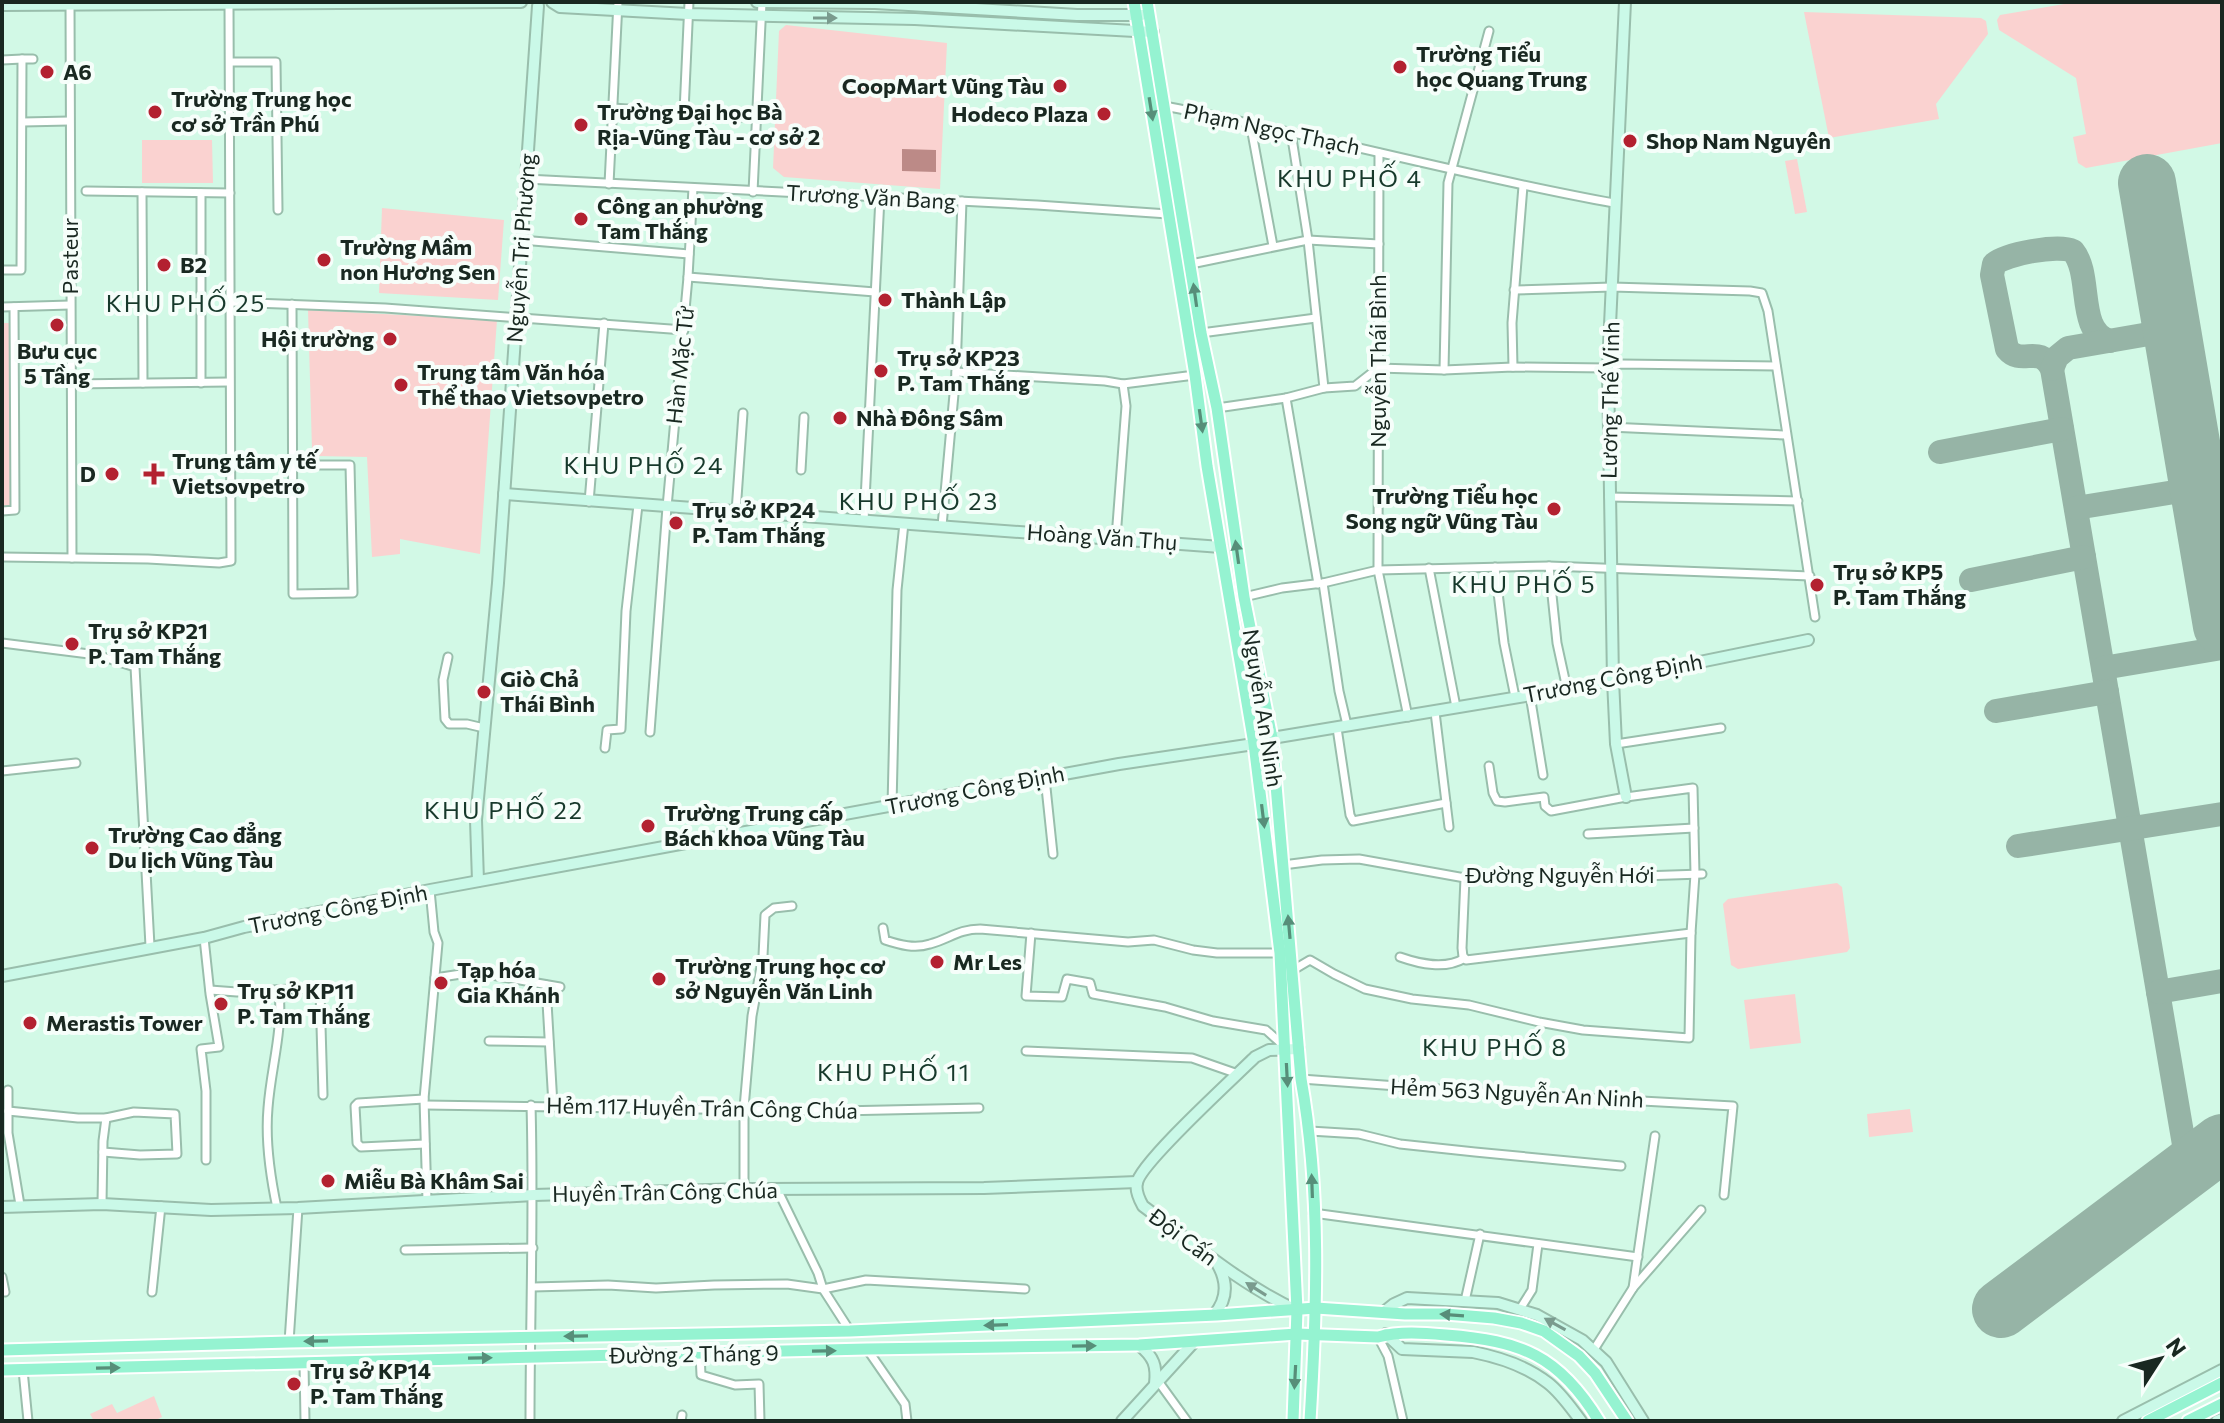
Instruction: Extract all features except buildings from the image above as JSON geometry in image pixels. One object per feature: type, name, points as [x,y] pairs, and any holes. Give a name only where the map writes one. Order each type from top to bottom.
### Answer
[{"type":"main road","name":"Nguyễn An Ninh","points":[[1134,2],[1254,744],[1280,953],[1297,1310],[1293,1421]]},
{"type":"main road","name":"Nguyễn An Ninh","points":[[1147,2],[1201,333],[1217,408],[1244,597],[1272,738],[1301,1079],[1310,1131],[1316,1308],[1310,1421]]},
{"type":"main road","name":"Đường 2 Tháng 9","points":[[2,1350],[850,1331],[1316,1308],[1494,1318],[1544,1331],[1579,1356],[1595,1373],[1627,1421]]},
{"type":"main road","points":[[1382,1336],[1384,1312]]},
{"type":"main road","points":[[850,1331],[867,1349]]},
{"type":"main road","name":"Đường 2 Tháng 9","points":[[2,1370],[1139,1345],[1297,1334],[1382,1336],[1420,1333],[1489,1339],[1535,1354],[1569,1380],[1584,1396],[1599,1421]]},
{"type":"main road","points":[[79,1348],[81,1368]]},
{"type":"main road","points":[[2148,1421],[2222,1383]]},
{"type":"main road","points":[[2188,1421],[2222,1404]]},
{"type":"street","points":[[2,5],[521,2]]},
{"type":"street","points":[[533,4],[551,2],[560,7],[617,6],[688,14],[886,18],[1153,32]]},
{"type":"street","points":[[684,112],[689,2]]},
{"type":"street","points":[[753,192],[760,2],[875,3],[1077,15],[1150,15]]},
{"type":"street","points":[[1077,2],[1078,29]]},
{"type":"street","name":"Lương Thế Vinh","points":[[1625,2],[1608,368],[1613,680],[1616,744],[1626,797]]},
{"type":"street","name":"Pasteur","points":[[70,3],[72,558]]},
{"type":"street","points":[[2,557],[231,561],[229,3]]},
{"type":"street","points":[[790,17],[791,3]]},
{"type":"street","name":"Nguyễn Tri Phương","points":[[478,881],[476,820],[504,494],[526,179],[533,4]]},
{"type":"street","points":[[609,184],[617,6]]},
{"type":"street","points":[[1444,370],[1446,197],[1489,31]]},
{"type":"street","points":[[2,270],[21,270],[22,59]]},
{"type":"street","points":[[2,60],[33,59]]},
{"type":"street","points":[[230,62],[276,62],[278,210]]},
{"type":"street","name":"Phạm Ngọc Thạch","points":[[1164,106],[1250,122],[1523,186],[1614,203]]},
{"type":"street","points":[[613,108],[756,118]]},
{"type":"street","points":[[23,122],[69,121]]},
{"type":"street","points":[[1250,122],[1273,246]]},
{"type":"street","points":[[1291,132],[1308,240],[1324,388]]},
{"type":"street","name":"Nguyễn Thái Bình","points":[[1379,153],[1378,570],[1408,717]]},
{"type":"street","name":"Trương Văn Bang","points":[[526,179],[1168,214]]},
{"type":"street","points":[[1513,367],[1514,290],[1523,186]]},
{"type":"street","name":"Hàn Mặc Tử","points":[[650,732],[693,188]]},
{"type":"street","points":[[86,191],[230,193]]},
{"type":"street","points":[[142,192],[143,383]]},
{"type":"street","points":[[201,193],[201,383]]},
{"type":"street","points":[[864,521],[880,197]]},
{"type":"street","points":[[942,526],[956,372],[962,201]]},
{"type":"street","points":[[521,240],[689,254]]},
{"type":"street","points":[[1191,264],[1308,240],[1379,244]]},
{"type":"street","points":[[688,277],[875,292]]},
{"type":"street","points":[[1514,290],[1612,287],[1762,293],[1768,311],[1815,617]]},
{"type":"street","points":[[230,302],[516,317],[684,330]]},
{"type":"street","points":[[292,304],[293,594],[353,593],[350,465],[293,465]]},
{"type":"street","points":[[2,307],[70,305]]},
{"type":"street","points":[[2,511],[15,510],[14,307]]},
{"type":"street","points":[[1201,333],[1316,318]]},
{"type":"street","points":[[589,502],[604,323]]},
{"type":"street","points":[[1217,408],[1286,398],[1324,388],[1355,386],[1378,368],[1608,368],[1621,364],[1776,366]]},
{"type":"street","points":[[956,372],[1123,384],[1195,375]]},
{"type":"street","points":[[71,384],[229,382]]},
{"type":"street","points":[[1116,538],[1126,406],[1123,384]]},
{"type":"street","points":[[1286,398],[1339,691],[1352,821],[1446,803]]},
{"type":"street","points":[[736,512],[743,413]]},
{"type":"street","points":[[801,470],[804,417]]},
{"type":"street","points":[[1609,427],[1786,435]]},
{"type":"street","name":"Hoàng Văn Thụ","points":[[504,494],[1221,547]]},
{"type":"street","points":[[1609,497],[1798,501]]},
{"type":"street","points":[[605,748],[607,730],[621,729],[626,611],[638,505]]},
{"type":"street","points":[[892,806],[897,590],[904,523]]},
{"type":"street","points":[[1244,597],[1378,570],[1429,568],[1549,566],[1810,576]]},
{"type":"street","points":[[1549,566],[1557,643],[1567,689]]},
{"type":"street","points":[[1495,567],[1504,643],[1515,697]]},
{"type":"street","points":[[1429,568],[1456,707]]},
{"type":"street","name":"Trương Công Định","points":[[2,976],[478,881],[1119,764],[1254,744],[1272,738],[1567,689],[1808,640]]},
{"type":"street","points":[[2,643],[97,655],[135,667],[150,946]]},
{"type":"street","points":[[448,657],[443,680],[445,719],[449,724],[484,728]]},
{"type":"street","points":[[1530,695],[1543,775]]},
{"type":"street","points":[[1435,712],[1449,827]]},
{"type":"street","points":[[1616,744],[1721,728]]},
{"type":"street","points":[[2,771],[76,763]]},
{"type":"street","points":[[1293,970],[1310,960],[1365,989],[1412,999],[1469,1005],[1583,1030],[1689,1038],[1691,933],[1699,874],[1693,788],[1626,797],[1559,811],[1547,809],[1544,797],[1499,802],[1493,793],[1489,766]]},
{"type":"street","points":[[1045,778],[1053,854]]},
{"type":"street","points":[[1588,834],[1694,828]]},
{"type":"street","name":"Đường Nguyễn Hới","points":[[1283,865],[1359,859],[1465,878],[1699,874]]},
{"type":"street","points":[[1465,878],[1462,948],[1465,958]]},
{"type":"street","points":[[427,1201],[424,1102],[438,943],[430,890]]},
{"type":"street","points":[[744,1189],[744,1108],[752,1016],[763,956],[765,915],[774,908],[792,906]]},
{"type":"street","points":[[883,928],[885,940],[905,947],[929,945],[968,929],[1128,942],[1154,940],[1217,953],[1280,953]]},
{"type":"street","points":[[1031,933],[1026,996],[1062,997],[1067,979],[1090,983],[1093,994],[1266,1030],[1285,1048],[1299,1049]]},
{"type":"street","points":[[1400,957],[1432,965],[1458,962],[1465,958],[1691,933]]},
{"type":"street","points":[[204,938],[219,1047],[201,1049],[206,1091],[206,1160]]},
{"type":"street","points":[[435,978],[474,972],[560,987]]},
{"type":"street","points":[[546,985],[553,1105]]},
{"type":"street","points":[[210,990],[237,992],[310,988],[320,991],[323,1095]]},
{"type":"street","points":[[277,1208],[267,1135],[271,1075],[279,1038],[279,990]]},
{"type":"street","points":[[489,1041],[549,1042]]},
{"type":"street","name":"Đội Cấn","points":[[1285,1048],[1260,1054],[1155,1156],[1137,1182],[1143,1206],[1217,1263],[1259,1291],[1297,1310]]},
{"type":"street","points":[[1026,1051],[1192,1058],[1238,1074]]},
{"type":"street","name":"Hẻm 563 Nguyễn An Ninh","points":[[1301,1079],[1733,1106],[1724,1195]]},
{"type":"street","points":[[8,1090],[8,1133],[20,1205]]},
{"type":"street","name":"Hẻm 117 Huyền Trân Công Chúa","points":[[425,1144],[361,1147],[357,1143],[355,1106],[358,1103],[424,1102],[839,1111],[979,1108]]},
{"type":"street","points":[[530,1421],[534,1195],[531,1105]]},
{"type":"street","points":[[8,1111],[106,1118],[134,1112],[175,1114],[177,1154],[103,1152]]},
{"type":"street","points":[[102,1204],[106,1118]]},
{"type":"street","points":[[1310,1131],[1359,1134],[1400,1144],[1621,1166]]},
{"type":"street","points":[[1633,1288],[1655,1136]]},
{"type":"street","name":"Huyền Trân Công Chúa","points":[[2,1207],[102,1204],[211,1210],[534,1195],[744,1189],[984,1188],[1137,1182]]},
{"type":"street","points":[[777,1189],[823,1289],[850,1331]]},
{"type":"street","points":[[152,1292],[161,1206]]},
{"type":"street","points":[[289,1342],[298,1208]]},
{"type":"street","points":[[1593,1352],[1633,1288],[1701,1210]]},
{"type":"street","points":[[1313,1213],[1638,1257]]},
{"type":"street","points":[[1465,1301],[1480,1234]]},
{"type":"street","points":[[1520,1309],[1532,1290],[1538,1244]]},
{"type":"street","points":[[405,1250],[533,1248]]},
{"type":"street","points":[[1214,1315],[1225,1294],[1223,1274],[1217,1263]]},
{"type":"street","points":[[2,1277],[5,1292]]},
{"type":"street","points":[[533,1287],[608,1285],[656,1288],[787,1284],[823,1289],[866,1280],[1025,1289]]},
{"type":"street","name":"Đường 2 Tháng 9","points":[[1384,1312],[1407,1298],[1498,1303],[1537,1315],[1582,1340],[1606,1362],[1643,1421]]},
{"type":"street","points":[[1382,1336],[1403,1421]]},
{"type":"street","name":"Đường 2 Tháng 9","points":[[1382,1336],[1402,1349],[1473,1352],[1535,1374],[1559,1393],[1577,1419]]},
{"type":"street","points":[[1122,1421],[1194,1342]]},
{"type":"street","points":[[1139,1345],[1150,1353],[1155,1363],[1157,1383],[1187,1421]]},
{"type":"street","points":[[867,1349],[905,1404],[907,1421]]},
{"type":"street","points":[[700,1354],[701,1375],[735,1385],[759,1384],[760,1421]]},
{"type":"street","points":[[304,1363],[305,1421]]},
{"type":"street","points":[[23,1370],[28,1421]]},
{"type":"street","points":[[2123,1421],[2222,1370]]},
{"type":"shaded area","points":[[2076,2],[2222,2],[2222,143],[2086,168],[2078,163],[2073,137],[2086,134],[2076,78],[1999,30],[1997,20],[2000,15]]},
{"type":"shaded area","points":[[1804,12],[1981,18],[1986,21],[1988,34],[1936,104],[1939,119],[1829,138]]},
{"type":"shaded area","points":[[786,25],[947,43],[940,189],[784,177],[773,168],[779,31]]},
{"type":"shaded area","points":[[142,140],[212,140],[213,183],[142,183]]},
{"type":"shaded area","points":[[902,149],[936,150],[936,172],[902,171]]},
{"type":"shaded area","points":[[1797,159],[1807,212],[1795,214],[1785,161]]},
{"type":"shaded area","name":"Trung tâm Văn hóa Thể thao Vietsovpetro","points":[[382,208],[504,220],[498,300],[379,293]]},
{"type":"shaded area","name":"Trung tâm Văn hóa Thể thao Vietsovpetro","points":[[308,310],[497,320],[480,554],[400,539],[400,554],[372,557],[367,457],[316,456],[312,450]]},
{"type":"shaded area","points":[[2,323],[12,323],[14,515],[2,515]]},
{"type":"shaded area","points":[[1837,883],[1842,887],[1850,948],[1847,952],[1738,969],[1731,965],[1723,904],[1728,899]]},
{"type":"shaded area","points":[[1795,994],[1801,1043],[1750,1049],[1744,1000]]},
{"type":"shaded area","points":[[1910,1109],[1913,1132],[1869,1137],[1867,1114]]},
{"type":"shaded area","points":[[154,1396],[162,1417],[154,1421],[94,1421],[90,1414],[112,1404],[117,1413]]},
{"type":"taxiway","points":[[2110,341],[2099,336],[2093,327],[2079,261],[2073,251],[2032,251],[1994,264],[1992,275],[2007,349],[2019,356],[2042,357],[2052,369],[2188,1168]]},
{"type":"taxiway","points":[[2052,369],[2057,357],[2068,348],[2172,330]]},
{"type":"taxiway","points":[[1940,452],[2062,429]]},
{"type":"taxiway","points":[[2076,508],[2199,488]]},
{"type":"taxiway","points":[[1971,580],[2084,557]]},
{"type":"taxiway","points":[[2213,574],[2222,573]]},
{"type":"taxiway","points":[[2103,668],[2222,648]]},
{"type":"taxiway","points":[[1996,711],[2107,692]]},
{"type":"taxiway","points":[[2018,846],[2222,814]]},
{"type":"taxiway","points":[[2158,992],[2222,981]]},
{"type":"runway","points":[[2147,183],[2222,626]]},
{"type":"runway","points":[[2001,1309],[2222,1143]]},
{"type":"place","name":"Trường Tiểu học Quang Trung","points":[[1400,67]]},
{"type":"place","name":"A6","points":[[47,72]]},
{"type":"place","name":"CoopMart Vũng Tàu","points":[[1060,86]]},
{"type":"place","name":"Trường Trung học cơ sở Trần Phú","points":[[155,112]]},
{"type":"place","name":"Hodeco Plaza","points":[[1104,114]]},
{"type":"place","name":"Trường Đại học Bà Rịa-Vũng Tàu - cơ sở 2","points":[[581,125]]},
{"type":"place","name":"Shop Nam Nguyên","points":[[1630,141]]},
{"type":"place","name":"Công an phường Tam Thắng","points":[[581,219]]},
{"type":"place","name":"Trường Mầm non Hương Sen","points":[[324,260]]},
{"type":"place","name":"B2","points":[[164,265]]},
{"type":"place","name":"Thành Lập","points":[[885,300]]},
{"type":"place","name":"Bưu cục 5 Tầng","points":[[57,325]]},
{"type":"place","name":"Hội trường","points":[[390,339]]},
{"type":"place","name":"Trụ sở KP23 P. Tam Thắng","points":[[881,371]]},
{"type":"place","name":"Trung tâm Văn hóa Thể thao Vietsovpetro","points":[[401,385]]},
{"type":"place","name":"Nhà Đông Sâm","points":[[840,418]]},
{"type":"place","name":"D","points":[[112,474]]},
{"type":"place","name":"Trung tâm y tế Vietsovpetro","points":[[154,474]]},
{"type":"place","name":"Trường Tiểu học Song ngữ Vũng Tàu","points":[[1554,509]]},
{"type":"place","name":"Trụ sở KP24 P. Tam Thắng","points":[[676,523]]},
{"type":"place","name":"Trụ sở KP5 P. Tam Thắng","points":[[1817,585]]},
{"type":"place","name":"Trụ sở KP21 P. Tam Thắng","points":[[72,644]]},
{"type":"place","name":"Giò Chả Thái Bình","points":[[484,692]]},
{"type":"place","name":"Trường Trung cấp Bách khoa Vũng Tàu","points":[[648,826]]},
{"type":"place","name":"Trường Cao đẳng Du lịch Vũng Tàu","points":[[92,848]]},
{"type":"place","name":"Mr Les","points":[[937,962]]},
{"type":"place","name":"Trường Trung học cơ sở Nguyễn Văn Linh","points":[[659,979]]},
{"type":"place","name":"Tạp hóa Gia Khánh","points":[[441,983]]},
{"type":"place","name":"Trụ sở KP11 P. Tam Thắng","points":[[221,1004]]},
{"type":"place","name":"Merastis Tower","points":[[30,1023]]},
{"type":"place","name":"Miễu Bà Khâm Sai","points":[[328,1181]]},
{"type":"place","name":"Trụ sở KP14 P. Tam Thắng","points":[[294,1384]]},
{"type":"district","name":"KHU PHỐ 4","points":[[1350,179]]},
{"type":"district","name":"KHU PHỐ 25","points":[[186,304]]},
{"type":"district","name":"KHU PHỐ 24","points":[[644,466]]},
{"type":"district","name":"KHU PHỐ 23","points":[[919,502]]},
{"type":"district","name":"KHU PHỐ 5","points":[[1524,585]]},
{"type":"district","name":"KHU PHỐ 22","points":[[504,811]]},
{"type":"district","name":"KHU PHỐ 8","points":[[1495,1048]]},
{"type":"district","name":"KHU PHỐ 11","points":[[894,1073]]}]
